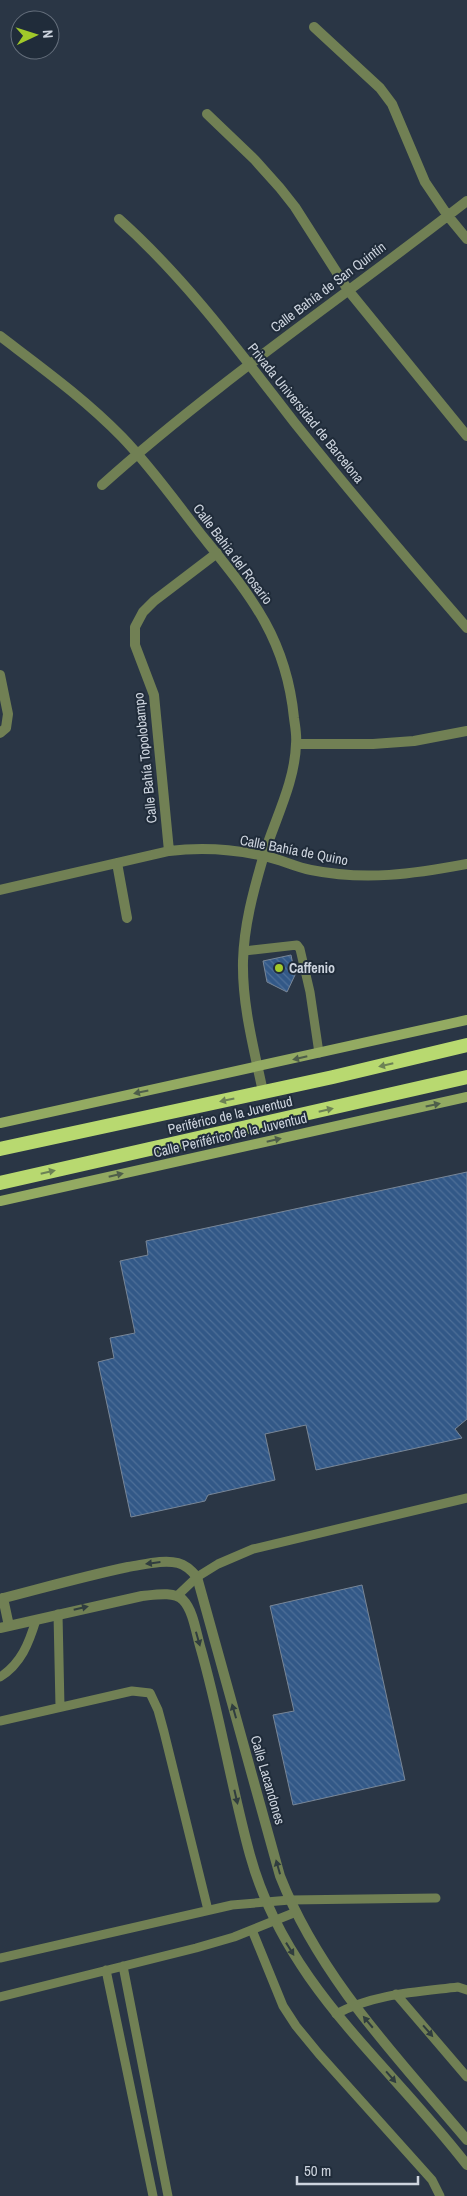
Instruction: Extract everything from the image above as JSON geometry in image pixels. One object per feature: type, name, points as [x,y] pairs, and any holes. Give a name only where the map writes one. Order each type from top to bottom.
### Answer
[{"type":"highway","name":"Periférico de la Juventud","points":[[0,1149],[263,1092],[467,1045]]},
{"type":"highway","name":"Periférico de la Juventud","points":[[0,1183],[467,1077]]},
{"type":"main road","points":[[0,1123],[467,1020]]},
{"type":"main road","name":"Calle Periférico de la Juventud","points":[[0,1201],[467,1097]]},
{"type":"street","points":[[314,27],[380,88],[392,104],[425,182],[448,216],[467,239]]},
{"type":"street","points":[[207,114],[255,160],[295,207],[348,290],[467,436]]},
{"type":"street","name":"Calle Bahía de San Quintín","points":[[102,485],[137,453],[248,364],[467,201]]},
{"type":"street","name":"Privada Universidad de Barcelona","points":[[119,219],[170,268],[200,302],[320,453],[467,628]]},
{"type":"street","name":"Calle Bahia del Rosario","points":[[0,336],[70,389],[137,453],[251,597],[271,631],[284,664],[292,700],[296,744],[292,772],[263,856],[250,904],[244,951],[246,1003],[251,1039],[263,1092]]},
{"type":"street","name":"Calle Bahía Topolobampo","points":[[168,851],[154,695],[135,645],[135,627],[144,612],[154,601],[217,554]]},
{"type":"street","points":[[0,675],[8,714],[6,728],[0,733]]},
{"type":"street","points":[[296,744],[373,744],[414,741],[467,731]]},
{"type":"street","name":"Calle Bahía de Quino","points":[[0,890],[168,851],[196,848],[263,856],[311,870],[344,875],[383,877],[467,864]]},
{"type":"street","points":[[117,863],[127,918]]},
{"type":"street","points":[[197,1577],[188,1568],[178,1563],[158,1563],[94,1574],[1,1598],[4,1627],[142,1596],[164,1594],[177,1596],[183,1600],[189,1612],[207,1672],[250,1854],[264,1901],[303,1969],[336,2014],[467,2165]]},
{"type":"street","name":"Calle Lacandones","points":[[197,1577],[275,1857],[290,1900],[308,1936],[353,2004],[467,2140]]},
{"type":"lane","points":[[244,951],[287,945],[297,945],[300,949],[319,1053]]},
{"type":"lane","points":[[177,1596],[197,1577],[218,1564],[253,1550],[467,1498]]},
{"type":"lane","points":[[58,1614],[60,1707]]},
{"type":"lane","points":[[0,1677],[20,1659],[30,1639],[36,1620]]},
{"type":"lane","points":[[0,1721],[132,1691],[145,1691],[154,1698],[208,1910]]},
{"type":"lane","points":[[0,1958],[208,1910],[264,1901],[436,1898]]},
{"type":"lane","points":[[0,1998],[196,1948],[252,1930],[296,1912]]},
{"type":"lane","points":[[252,1930],[283,2006],[296,2026],[432,2180],[440,2196]]},
{"type":"lane","points":[[123,1966],[168,2196]]},
{"type":"lane","points":[[106,1970],[153,2196]]},
{"type":"lane","points":[[336,2014],[353,2004],[396,1994],[458,1987],[467,1990]]},
{"type":"lane","points":[[396,1994],[467,2077]]},
{"type":"building","name":"Caffenio","points":[[291,955],[295,975],[287,992],[267,982],[263,961]]},
{"type":"building","points":[[467,1172],[467,1419],[455,1429],[462,1438],[316,1470],[306,1425],[265,1434],[275,1480],[208,1495],[205,1501],[131,1517],[98,1362],[114,1358],[110,1338],[135,1333],[120,1261],[148,1255],[146,1241]]},
{"type":"building","points":[[362,1585],[405,1780],[293,1805],[273,1715],[294,1711],[270,1606]]},
{"type":"place","name":"Caffenio","points":[[279,968]]}]
